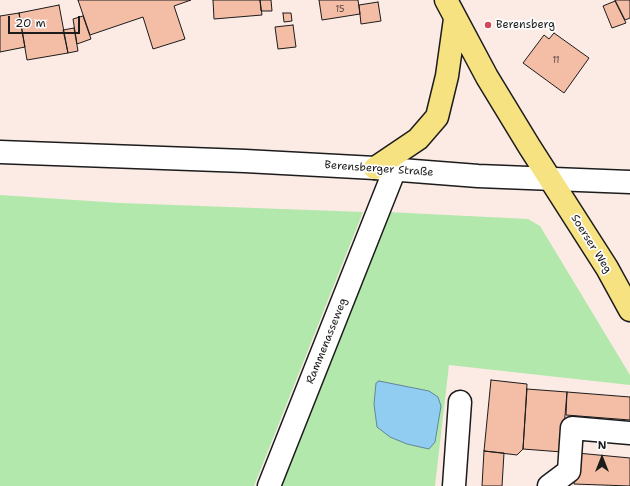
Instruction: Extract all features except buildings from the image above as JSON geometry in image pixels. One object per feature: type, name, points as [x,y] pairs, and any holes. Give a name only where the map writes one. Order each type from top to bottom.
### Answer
[{"type":"main road","points":[[385,168],[418,139],[437,117],[448,76],[450,10]]},
{"type":"main road","points":[[450,10],[487,77],[550,180]]},
{"type":"main road","name":"Soerser Weg","points":[[550,180],[607,268],[630,310]]},
{"type":"street","name":"Berensberger Straße","points":[[0,152],[385,168],[550,180],[630,182]]},
{"type":"street","name":"Rammenasseweg","points":[[269,486],[385,197],[385,168]]},
{"type":"street","points":[[454,486],[460,402]]},
{"type":"street","points":[[549,486],[569,471],[572,428],[630,433]]},
{"type":"green space","points":[[0,195],[120,203],[363,212],[254,486],[0,486]]},
{"type":"green space","points":[[387,212],[528,219],[540,226],[630,375],[630,385],[449,365],[435,486],[278,486]]},
{"type":"water","points":[[379,381],[429,391],[438,397],[441,406],[435,442],[429,449],[407,444],[390,437],[377,427],[374,404],[376,383]]},
{"type":"place","name":"Berensberg","points":[[488,25]]}]
